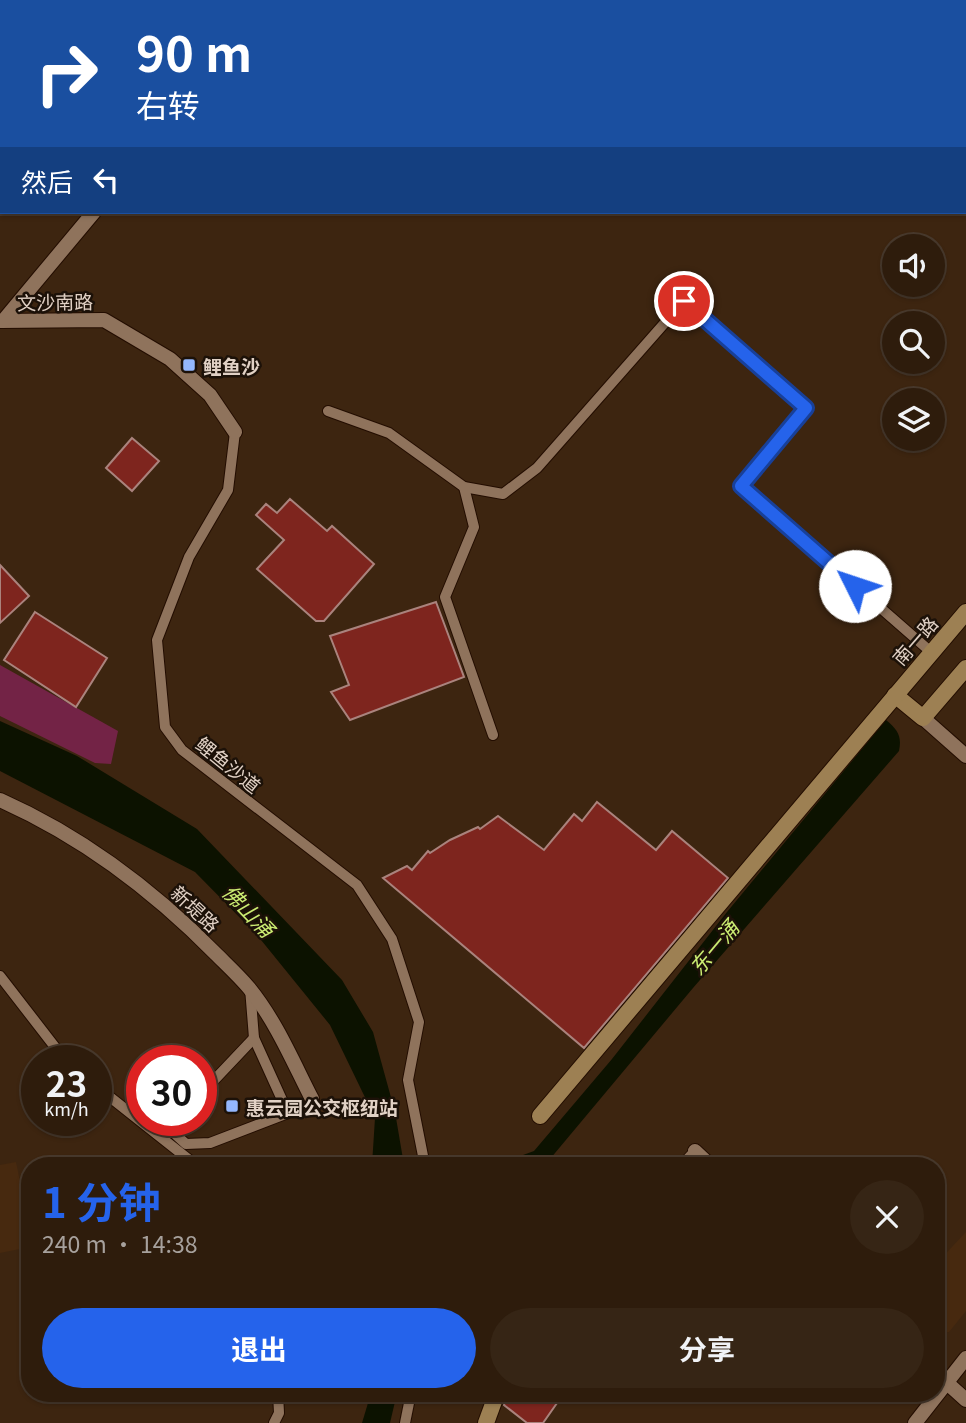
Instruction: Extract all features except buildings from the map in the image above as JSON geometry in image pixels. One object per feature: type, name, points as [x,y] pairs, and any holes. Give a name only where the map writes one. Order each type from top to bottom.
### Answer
[{"type":"main road","name":"南一路","points":[[540,1116],[966,612]]},
{"type":"main road","points":[[895,695],[923,718],[966,668]]},
{"type":"main road","points":[[486,1423],[494,1402]]},
{"type":"street","points":[[2,321],[92,214]]},
{"type":"street","points":[[328,411],[389,433],[464,486],[503,494],[537,468],[684,301],[806,408],[741,486],[931,652]]},
{"type":"street","name":"文沙南路","points":[[2,321],[104,320],[170,359],[210,395],[235,432]]},
{"type":"street","name":"鲤鱼沙道","points":[[235,432],[228,490],[189,557],[157,640],[165,727],[182,750],[357,885],[392,939],[419,1021],[408,1080],[423,1157]]},
{"type":"street","points":[[464,486],[474,527],[445,597],[493,735]]},
{"type":"street","points":[[923,718],[966,755]]},
{"type":"street","name":"新堤路","points":[[0,800],[34,815],[144,887],[187,924],[250,988],[280,1036],[312,1099]]},
{"type":"street","points":[[0,976],[53,1045]]},
{"type":"street","points":[[177,1136],[186,1144],[210,1143],[288,1113],[254,1038],[250,988]]},
{"type":"street","points":[[217,1077],[254,1038]]},
{"type":"street","points":[[112,1099],[186,1157]]},
{"type":"street","points":[[689,1157],[695,1151],[701,1157]]},
{"type":"street","points":[[945,1375],[966,1358]]},
{"type":"street","points":[[945,1382],[966,1400]]},
{"type":"street","points":[[274,1423],[279,1413],[278,1402]]},
{"type":"street","points":[[404,1423],[409,1402]]},
{"type":"street","points":[[915,1423],[927,1402]]},
{"type":"shaded area","points":[[0,665],[118,731],[111,764],[95,763],[0,716]]},
{"type":"shaded area","points":[[16,1162],[21,1186],[21,1249],[0,1253],[0,1165]]},
{"type":"shaded area","points":[[966,1232],[966,1311],[949,1332],[945,1332],[945,1254]]},
{"type":"water","name":"东一涌","points":[[886,720],[898,734],[899,751],[693,988],[552,1157],[518,1157],[534,1151],[612,1059],[727,912]]},
{"type":"water","name":"佛山涌","points":[[0,721],[77,756],[197,829],[342,980],[373,1032],[395,1112],[403,1157],[373,1157],[375,1118],[330,1025],[257,935],[195,872],[0,771]]},
{"type":"water","points":[[368,1402],[395,1402],[390,1423],[362,1423]]},
{"type":"place","name":"鲤鱼沙","points":[[189,365]]},
{"type":"place","name":"惠云园公交枢纽站","points":[[232,1106]]},
{"type":"route","points":[[684,301],[806,408],[741,486],[855,586]]}]
